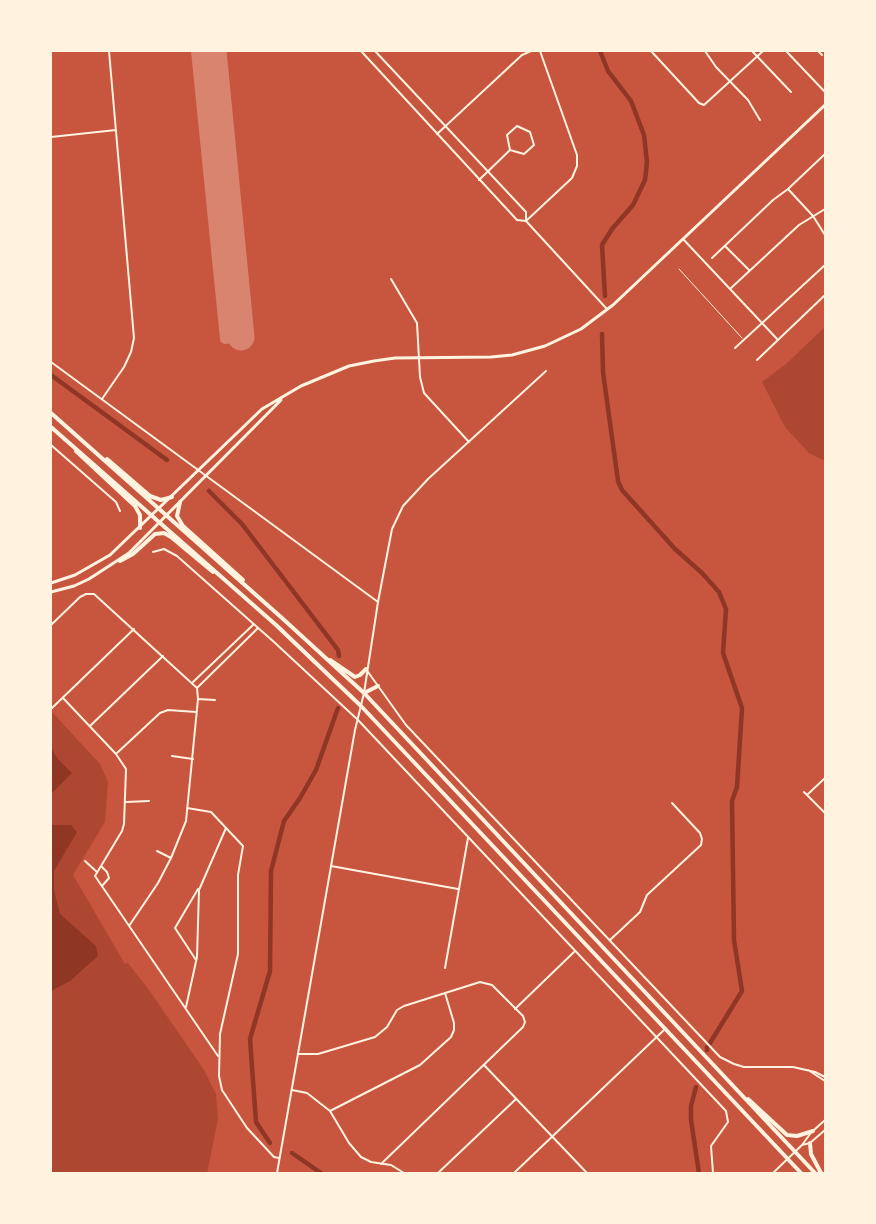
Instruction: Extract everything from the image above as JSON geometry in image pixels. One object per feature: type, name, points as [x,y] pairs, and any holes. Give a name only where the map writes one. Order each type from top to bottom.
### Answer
[{"type":"highway","points":[[51,412],[364,693],[815,1173]]},
{"type":"highway","points":[[51,427],[276,625],[361,706],[801,1173]]},
{"type":"highway","points":[[70,443],[79,455],[135,506],[140,515],[140,528]]},
{"type":"highway","points":[[92,449],[150,496],[161,500],[172,497]]},
{"type":"highway","points":[[180,502],[177,516],[183,526],[240,577],[249,588]]},
{"type":"highway","points":[[120,561],[133,554],[155,534],[164,533],[230,585]]},
{"type":"highway","points":[[324,656],[352,676],[357,677],[366,669]]},
{"type":"highway","points":[[364,693],[378,686]]},
{"type":"highway","points":[[741,1094],[756,1104],[787,1135],[797,1136],[813,1131]]},
{"type":"highway","points":[[810,1143],[811,1154],[821,1173]]},
{"type":"main road","points":[[51,584],[99,563],[140,528],[262,409],[301,386],[349,366],[384,359],[491,357],[521,353],[562,339],[593,321],[608,310],[825,105]]},
{"type":"main road","points":[[51,592],[81,583],[120,561],[283,397]]},
{"type":"street","points":[[102,399],[124,367],[134,338],[108,51]]},
{"type":"street","points":[[361,51],[517,220],[526,221],[608,310]]},
{"type":"street","points":[[375,51],[526,212],[526,221]]},
{"type":"street","points":[[437,134],[522,55],[531,51]]},
{"type":"street","points":[[526,221],[572,178],[577,166],[577,155],[540,51]]},
{"type":"street","points":[[651,51],[699,103],[704,105],[763,51]]},
{"type":"street","points":[[705,51],[748,100],[760,120]]},
{"type":"street","points":[[752,51],[791,92]]},
{"type":"street","points":[[786,51],[825,92]]},
{"type":"street","points":[[818,51],[822,55]]},
{"type":"street","points":[[517,126],[530,132],[534,145],[524,154],[510,150],[507,135],[517,126]]},
{"type":"street","points":[[51,136],[116,130]]},
{"type":"street","points":[[479,180],[510,150]]},
{"type":"street","points":[[712,258],[825,154]]},
{"type":"street","points":[[788,189],[813,216],[825,236]]},
{"type":"street","points":[[730,288],[799,225],[825,209]]},
{"type":"street","points":[[683,239],[778,340]]},
{"type":"street","points":[[724,246],[749,270]]},
{"type":"street","points":[[735,348],[825,265]]},
{"type":"street","points":[[391,279],[417,323],[420,377],[424,393],[469,442]]},
{"type":"street","points":[[757,360],[825,296]]},
{"type":"street","points":[[51,362],[378,602]]},
{"type":"street","points":[[277,1173],[390,538],[400,510],[411,495],[546,371]]},
{"type":"street","points":[[51,445],[116,502],[120,511]]},
{"type":"street","points":[[153,552],[164,549],[173,552],[358,720],[728,1115],[727,1125],[717,1135],[711,1146],[713,1173]]},
{"type":"street","points":[[51,625],[80,597],[90,594],[97,596],[196,688],[198,699],[193,759],[183,831],[158,883],[129,926]]},
{"type":"street","points":[[192,683],[254,624]]},
{"type":"street","points":[[196,688],[258,628]]},
{"type":"street","points":[[52,708],[134,629]]},
{"type":"street","points":[[90,726],[163,656]]},
{"type":"street","points":[[366,669],[406,725],[714,1051],[734,1064],[750,1068],[793,1067],[825,1077]]},
{"type":"street","points":[[63,698],[116,754],[126,770],[126,802],[122,831],[96,874]]},
{"type":"street","points":[[198,699],[216,700]]},
{"type":"street","points":[[116,754],[160,713],[168,710],[196,712]]},
{"type":"street","points":[[172,756],[193,759]]},
{"type":"street","points":[[807,795],[825,778]]},
{"type":"street","points":[[804,792],[825,813]]},
{"type":"street","points":[[126,802],[149,801]]},
{"type":"street","points":[[609,941],[640,912],[647,895],[702,842],[700,833],[672,803]]},
{"type":"street","points":[[188,808],[208,810],[243,846],[238,875],[238,954],[220,1034],[219,1076],[222,1089],[247,1128],[274,1157],[280,1158]]},
{"type":"street","points":[[196,960],[175,928],[201,883],[226,828]]},
{"type":"street","points":[[445,968],[468,838]]},
{"type":"street","points":[[157,851],[171,858]]},
{"type":"street","points":[[85,861],[218,1056]]},
{"type":"street","points":[[101,866],[108,875],[108,881],[102,886]]},
{"type":"street","points":[[331,866],[459,890]]},
{"type":"street","points":[[186,1008],[196,960],[198,897],[201,883]]},
{"type":"street","points":[[515,1008],[575,952]]},
{"type":"street","points":[[298,1054],[318,1054],[375,1037],[383,1031],[400,1008],[484,982],[492,985],[524,1019],[523,1027],[381,1164]]},
{"type":"street","points":[[330,1111],[420,1065],[451,1036],[454,1023],[445,993]]},
{"type":"street","points":[[673,1022],[680,1015]]},
{"type":"street","points":[[514,1173],[665,1029]]},
{"type":"street","points":[[484,1065],[587,1173]]},
{"type":"street","points":[[808,1070],[825,1081]]},
{"type":"street","points":[[292,1090],[307,1093],[330,1111],[353,1149],[365,1159],[396,1167],[404,1173]]},
{"type":"street","points":[[438,1173],[516,1099]]},
{"type":"street","points":[[773,1173],[825,1120]]},
{"type":"street","points":[[802,1145],[810,1143],[825,1130]]},
{"type":"lane","points":[[680,268],[744,340]]},
{"type":"shaded area","points":[[825,327],[825,461],[809,453],[785,427],[762,382],[786,364]]},
{"type":"shaded area","points":[[51,711],[100,764],[108,782],[105,822],[73,875],[125,964],[128,963],[149,990],[204,1070],[216,1094],[218,1119],[207,1173],[51,1173]]},
{"type":"shaded area","points":[[51,747],[57,758],[72,773],[51,794]]},
{"type":"shaded area","points":[[51,825],[71,825],[77,832],[54,871],[54,891],[60,914],[96,946],[98,956],[70,981],[51,991]]},
{"type":"waterway","points":[[600,51],[608,71],[631,101],[644,135],[647,162],[645,180],[633,205],[612,229],[602,245],[605,296]]},
{"type":"waterway","points":[[602,334],[603,372],[618,481],[622,490],[675,549],[719,592],[726,609],[723,653],[742,708],[737,787],[732,801],[734,940],[742,991],[710,1043]]},
{"type":"waterway","points":[[51,375],[167,460]]},
{"type":"waterway","points":[[209,491],[242,524],[338,650],[339,656]]},
{"type":"waterway","points":[[270,1143],[256,1122],[250,1039],[270,971],[271,871],[284,821],[316,770],[338,708]]},
{"type":"waterway","points":[[696,1087],[691,1106],[691,1120],[699,1173]]},
{"type":"waterway","points":[[292,1153],[321,1173]]},
{"type":"taxiway","points":[[196,51],[225,339],[241,337]]},
{"type":"runway","points":[[213,51],[241,337]]}]
